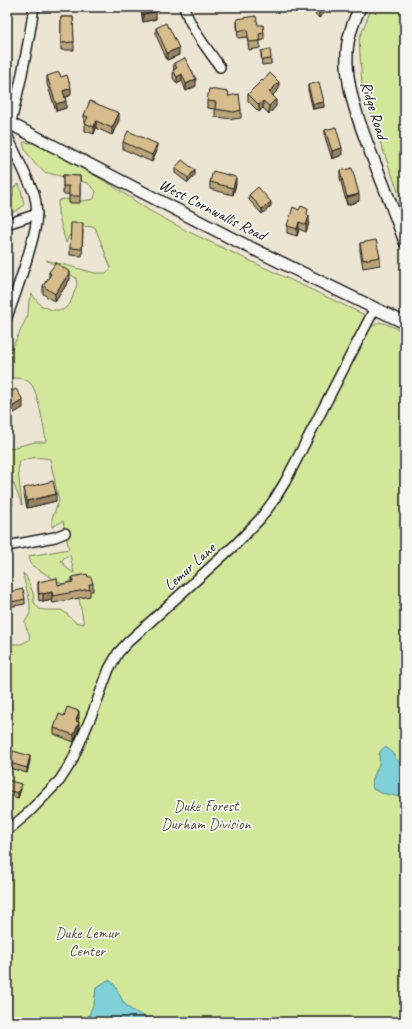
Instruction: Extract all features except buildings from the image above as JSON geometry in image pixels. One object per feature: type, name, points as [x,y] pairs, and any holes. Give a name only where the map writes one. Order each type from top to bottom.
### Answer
[{"type":"street","points":[[8,125],[12,116],[20,82],[34,7]]},
{"type":"street","points":[[184,7],[193,26],[220,67]]},
{"type":"street","name":"Ridge Road","points":[[360,7],[349,39],[347,50],[347,70],[351,94],[405,242]]},
{"type":"street","name":"West Cornwallis Road","points":[[8,125],[233,239],[405,323]]},
{"type":"street","points":[[7,135],[34,193],[37,214],[35,233],[7,317]]},
{"type":"street","points":[[7,224],[37,214]]},
{"type":"street","name":"Lemur Lane","points":[[7,831],[28,814],[60,780],[72,762],[109,669],[118,653],[128,642],[236,544],[274,500],[285,482],[375,308]]},
{"type":"street","points":[[7,546],[55,537],[65,532]]},
{"type":"green space","points":[[372,7],[405,7],[405,211],[378,136],[362,85],[359,39]]},
{"type":"green space","name":"Duke Forest Durham Division","points":[[23,142],[33,143],[110,184],[150,211],[187,231],[367,316],[366,322],[374,326],[379,322],[405,332],[405,376],[402,385],[403,395],[405,397],[405,1022],[7,1022],[7,644],[21,644],[29,640],[25,622],[30,613],[30,604],[23,573],[26,576],[33,593],[34,602],[39,609],[61,610],[75,622],[84,624],[75,579],[70,581],[67,587],[31,565],[29,556],[69,549],[63,521],[52,527],[52,518],[59,501],[50,459],[35,458],[20,461],[18,471],[22,505],[13,482],[7,481],[7,449],[35,442],[46,441],[34,388],[26,380],[20,378],[7,378],[7,357],[28,315],[29,300],[32,294],[40,305],[52,310],[63,310],[70,304],[77,285],[76,278],[46,260],[95,273],[106,273],[111,268],[95,227],[79,226],[69,236],[66,243],[58,213],[58,201],[63,199],[83,201],[94,199],[96,191],[88,183],[44,172],[35,164],[25,150]],"holes":[[[70,555],[74,573],[61,561]]]},
{"type":"green space","points":[[19,184],[24,204],[21,208],[7,215],[7,202],[11,201],[13,196],[13,188]]},
{"type":"water","points":[[385,747],[391,751],[399,762],[405,766],[405,798],[381,793],[373,789],[372,783],[379,763],[379,754]]},
{"type":"water","points":[[109,980],[114,984],[128,1007],[154,1022],[86,1022],[94,1003],[96,988]]},
{"type":"park label","name":"Duke Lemur Center","points":[[87,941]]}]
